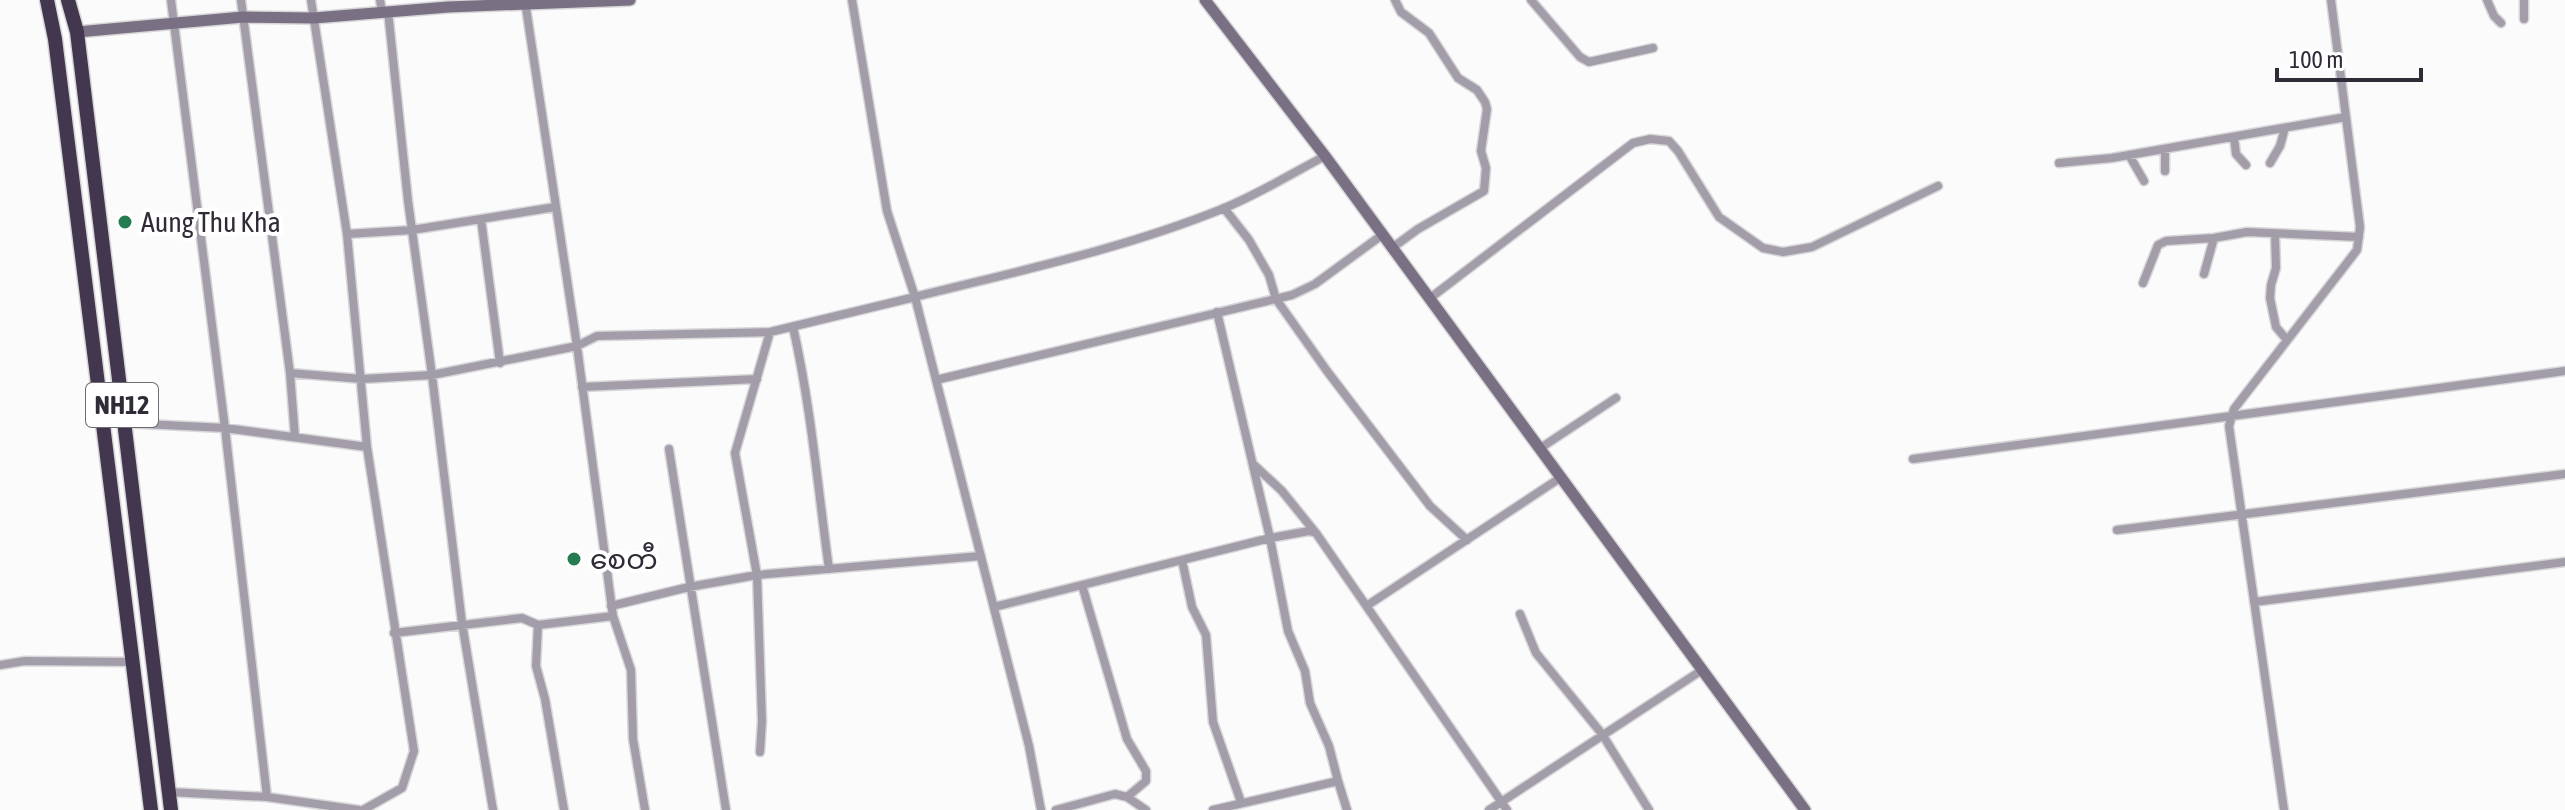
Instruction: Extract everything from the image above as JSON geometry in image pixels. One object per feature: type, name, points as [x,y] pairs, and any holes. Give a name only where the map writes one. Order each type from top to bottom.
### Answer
[{"type":"highway","name":"NH12","points":[[47,0],[55,39],[151,810]]},
{"type":"highway","name":"NH12","points":[[68,0],[77,32],[171,810]]},
{"type":"main road","points":[[77,32],[243,17],[314,18],[383,7],[630,0]]},
{"type":"main road","points":[[1205,0],[1325,156],[1805,810]]},
{"type":"street","points":[[171,0],[225,428],[267,797]]},
{"type":"street","points":[[241,0],[290,373],[295,437]]},
{"type":"street","points":[[169,792],[267,797],[361,810],[402,788],[414,751],[367,447],[347,234],[311,0]]},
{"type":"street","points":[[852,0],[887,211],[915,297],[1029,746],[1041,810]]},
{"type":"street","points":[[1392,248],[1418,229],[1484,191],[1486,168],[1481,151],[1487,109],[1477,90],[1458,78],[1429,33],[1401,12],[1395,0]]},
{"type":"street","points":[[1531,0],[1580,57],[1589,62],[1653,48]]},
{"type":"street","points":[[2284,810],[2229,426],[2234,409],[2357,250],[2360,227],[2331,0]]},
{"type":"street","points":[[2487,0],[2501,23]]},
{"type":"street","points":[[2524,0],[2524,19]]},
{"type":"street","points":[[525,2],[577,346],[611,606],[631,670],[633,739],[645,810]]},
{"type":"street","points":[[383,7],[462,623],[493,810]]},
{"type":"street","points":[[2059,163],[2129,155],[2346,117]]},
{"type":"street","points":[[2270,163],[2280,146],[2285,128]]},
{"type":"street","points":[[2234,137],[2236,154],[2246,165]]},
{"type":"street","points":[[1429,299],[1633,143],[1650,139],[1669,141],[1678,151],[1719,217],[1763,248],[1783,252],[1812,247],[1938,186]]},
{"type":"street","points":[[2165,149],[2165,171]]},
{"type":"street","points":[[2129,155],[2144,181]]},
{"type":"street","points":[[290,373],[362,379],[432,375],[577,346],[597,336],[770,332],[1054,262],[1150,235],[1224,208],[1325,156]]},
{"type":"street","points":[[347,234],[412,230],[555,207]]},
{"type":"street","points":[[1224,208],[1249,240],[1269,275],[1276,299],[1327,371],[1430,506],[1467,540]]},
{"type":"street","points":[[481,219],[500,363]]},
{"type":"street","points":[[2143,283],[2158,245],[2175,240],[2238,233],[2359,237]]},
{"type":"street","points":[[2275,234],[2276,268],[2270,298],[2276,327],[2287,340]]},
{"type":"street","points":[[936,380],[1292,295],[1315,284],[1382,235]]},
{"type":"street","points":[[2204,274],[2214,238]]},
{"type":"street","points":[[1217,312],[1270,538],[1288,631],[1305,671],[1310,703],[1329,746],[1347,810]]},
{"type":"street","points":[[793,327],[806,382],[829,569]]},
{"type":"street","points":[[760,752],[762,721],[757,575],[735,453],[770,332]]},
{"type":"street","points":[[1913,459],[2565,371]]},
{"type":"street","points":[[582,387],[757,379]]},
{"type":"street","points":[[1539,449],[1616,398]]},
{"type":"street","points":[[124,423],[225,428],[367,447]]},
{"type":"street","points":[[669,449],[726,810]]},
{"type":"street","points":[[1253,464],[1282,491],[1316,533],[1507,810]]},
{"type":"street","points":[[2117,530],[2565,474]]},
{"type":"street","points":[[1368,605],[1560,478]]},
{"type":"street","points":[[994,607],[1270,538],[1309,531],[1316,533]]},
{"type":"street","points":[[611,606],[757,575],[981,556]]},
{"type":"street","points":[[1182,560],[1192,607],[1206,635],[1213,722],[1241,802]]},
{"type":"street","points":[[2254,602],[2565,562]]},
{"type":"street","points":[[1082,585],[1127,739],[1146,771],[1146,781],[1127,797]]},
{"type":"street","points":[[1520,614],[1536,653],[1602,734],[1649,810]]},
{"type":"street","points":[[394,633],[522,618],[538,625],[613,616]]},
{"type":"street","points":[[538,625],[536,666],[545,699],[564,810]]},
{"type":"street","points":[[0,665],[25,661],[134,662]]},
{"type":"street","points":[[1489,810],[1702,670]]},
{"type":"street","points":[[1213,810],[1338,781]]},
{"type":"street","points":[[1056,810],[1115,794],[1127,797],[1146,810]]},
{"type":"place","name":"Aung Thu Kha","points":[[125,222]]},
{"type":"place","name":"စေတီ","points":[[574,559]]}]
